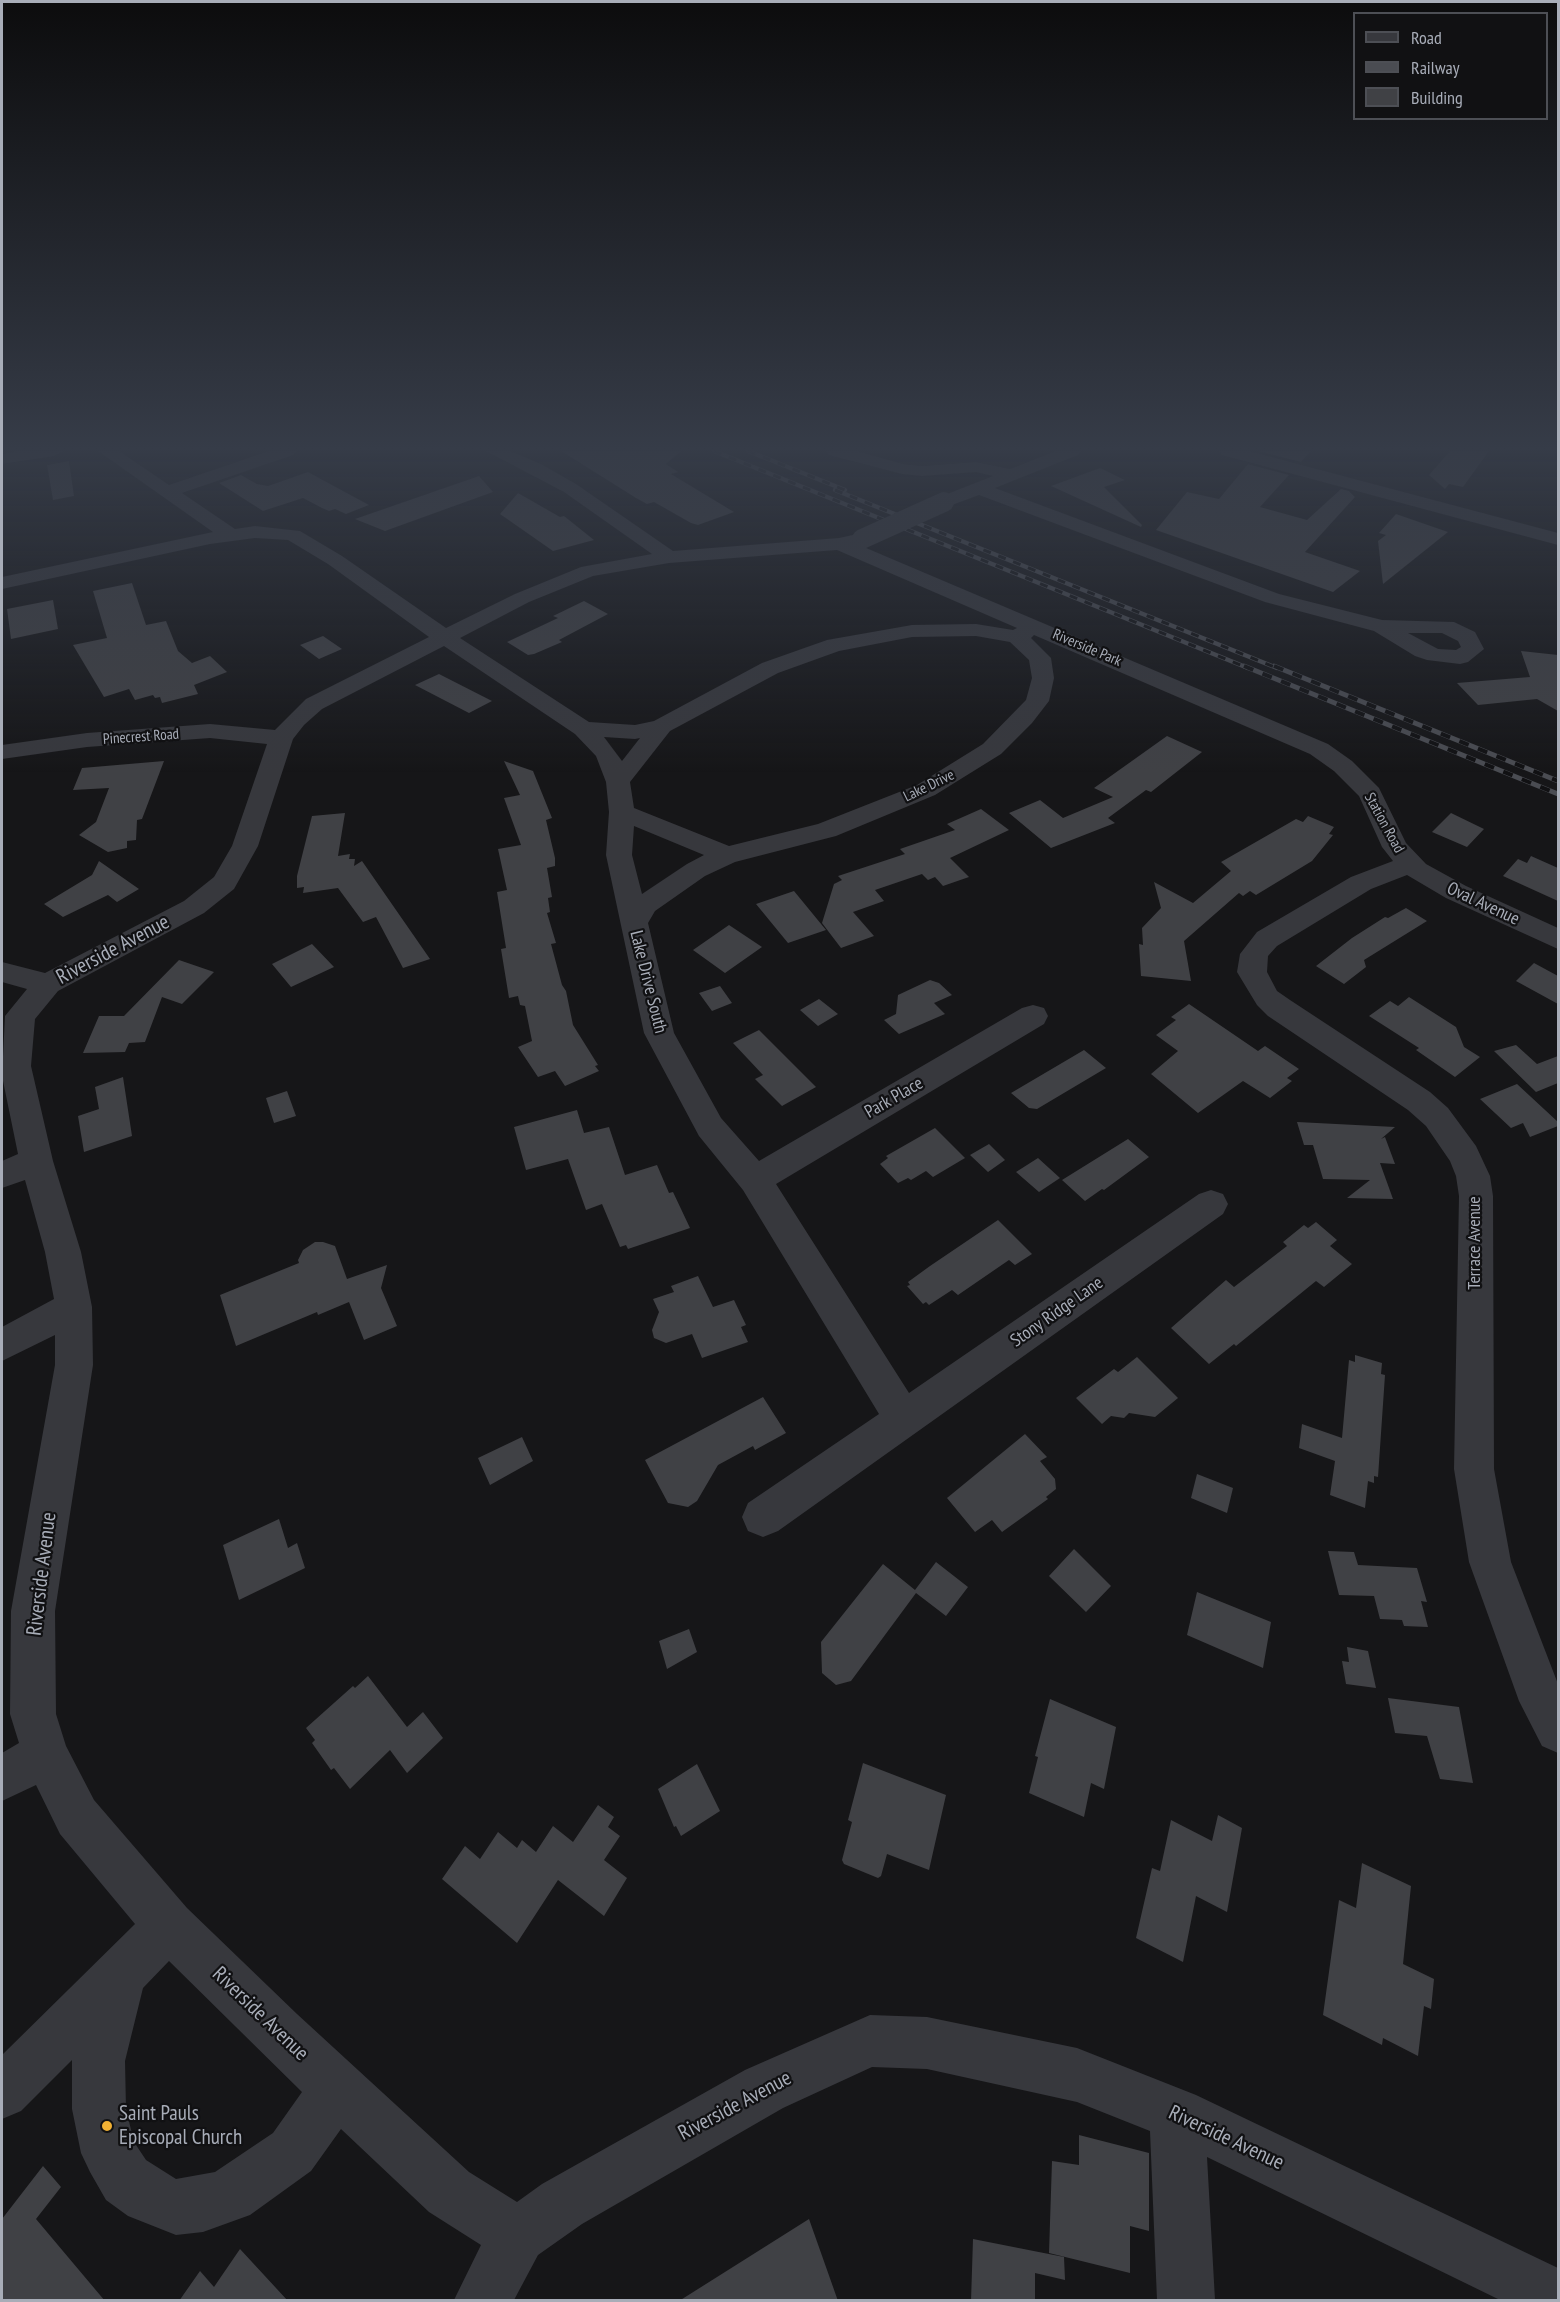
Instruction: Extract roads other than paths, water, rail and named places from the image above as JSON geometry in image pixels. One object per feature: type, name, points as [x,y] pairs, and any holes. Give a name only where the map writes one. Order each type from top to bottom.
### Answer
[{"type":"street","name":"Lake Drive South","points":[[2,583],[119,558]]},
{"type":"street","name":"Lake Drive South","points":[[331,558],[583,729],[607,754],[618,782],[622,812],[619,855],[659,1034],[710,1127],[755,1180],[902,1417]]},
{"type":"street","name":"Riverside Avenue","points":[[659,558],[615,565],[576,576],[522,598],[314,704],[280,738],[245,846],[224,883],[194,907],[48,984],[20,1016],[15,1066],[36,1161],[63,1252],[74,1307],[74,1365],[33,1611],[33,1714],[45,1754],[77,1817],[169,1926],[337,2089],[449,2192],[518,2235],[581,2192],[764,2089],[870,2041],[927,2043],[1077,2075],[1177,2114],[1558,2298]]},
{"type":"street","name":"Riverside Park","points":[[883,558],[1026,632],[1296,738],[1332,757]]},
{"type":"street","points":[[1185,558],[1382,626]]},
{"type":"street","points":[[1196,558],[1210,563]]},
{"type":"street","points":[[583,729],[635,732],[662,726],[770,668],[835,645],[912,630],[1026,632]]},
{"type":"street","name":"Lake Drive","points":[[633,924],[645,905],[670,885],[727,855],[780,844],[859,818],[926,790],[992,749],[1024,718],[1037,701],[1043,678],[1040,658],[1026,632]]},
{"type":"street","points":[[618,782],[662,726]]},
{"type":"street","name":"Pinecrest Road","points":[[2,752],[87,740],[210,731],[280,738]]},
{"type":"street","name":"Station Road","points":[[1332,757],[1370,793],[1395,847],[1410,864]]},
{"type":"street","points":[[622,812],[727,855]]},
{"type":"street","name":"Oval Avenue","points":[[1410,864],[1440,884],[1558,939]]},
{"type":"street","name":"Terrace Avenue","points":[[1410,864],[1361,883],[1267,939],[1254,954],[1252,972],[1267,998],[1279,1008],[1410,1095],[1437,1117],[1464,1155],[1473,1176],[1476,1196],[1474,1469],[1490,1562],[1535,1685],[1558,1730]]},
{"type":"street","points":[[2,972],[48,984]]},
{"type":"street","name":"Park Place","points":[[755,1180],[1032,1016]]},
{"type":"street","points":[[2,1175],[36,1161]]},
{"type":"street","name":"Stony Ridge Lane","points":[[763,1518],[902,1417],[1211,1203]]},
{"type":"street","points":[[2,1345],[74,1307]]},
{"type":"street","points":[[2,1778],[45,1754]]},
{"type":"street","points":[[2,2092],[169,1926]]},
{"type":"street","points":[[121,1972],[98,2061],[99,2109],[109,2154],[126,2180],[148,2196],[176,2207],[203,2204],[230,2195],[292,2152],[337,2089]]},
{"type":"street","points":[[1177,2114],[1186,2301]]},
{"type":"street","points":[[483,2301],[518,2235]]},
{"type":"railway","points":[[978,558],[1248,668]]},
{"type":"railway","points":[[1005,558],[1277,668]]},
{"type":"railway","points":[[1244,666],[1558,794]]},
{"type":"railway","points":[[1274,666],[1558,781]]},
{"type":"place","name":"Saint Pauls Episcopal Church","points":[[107,2126]]}]
